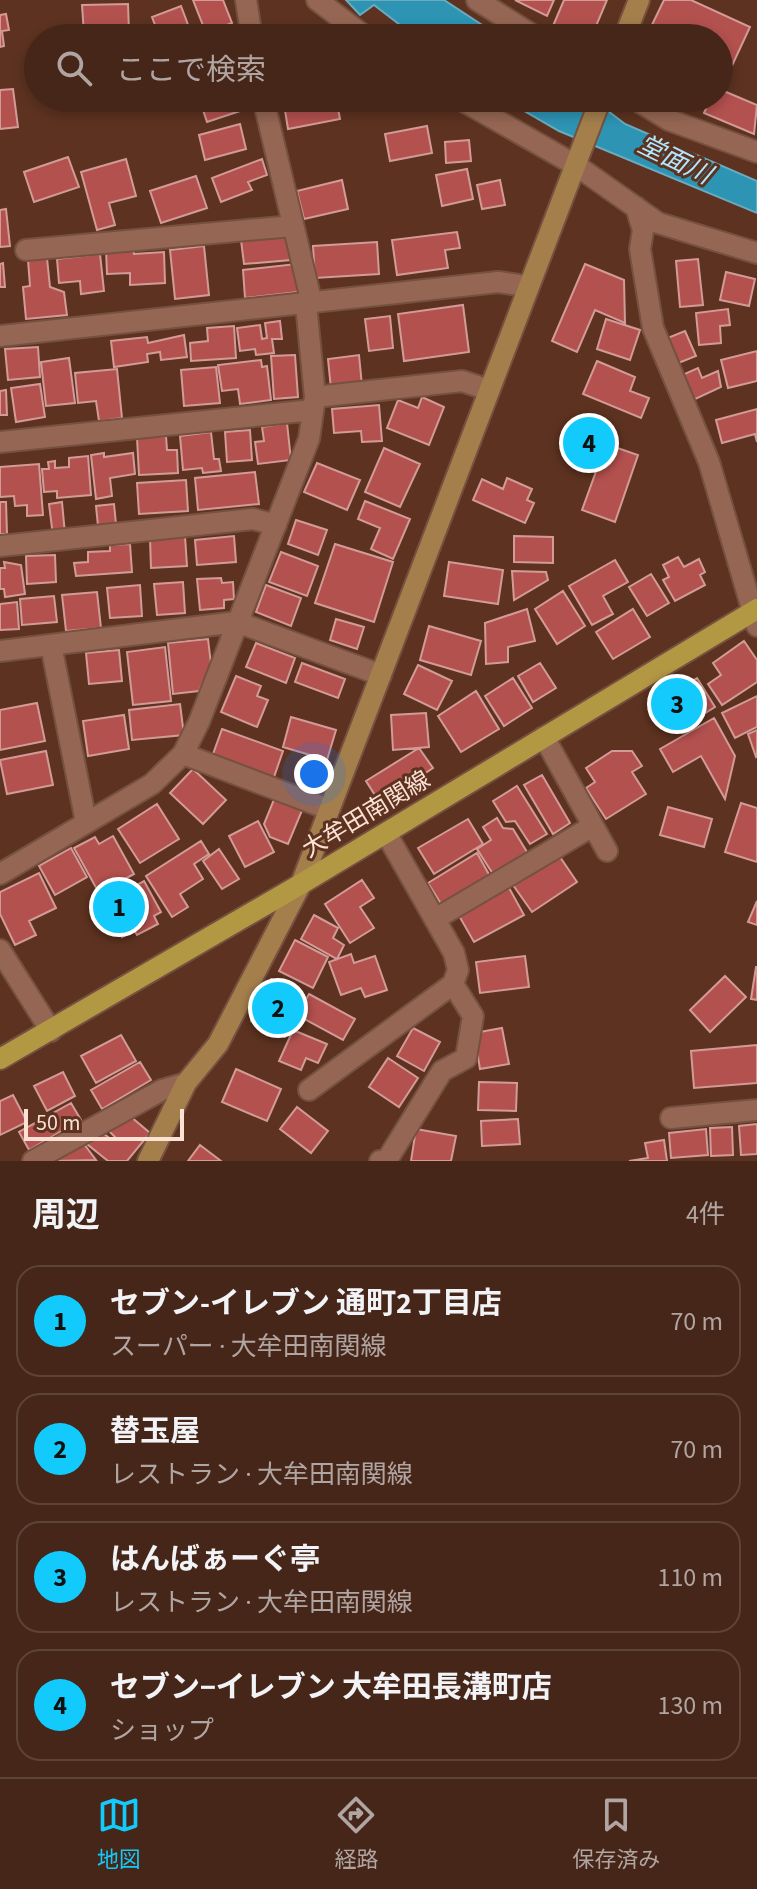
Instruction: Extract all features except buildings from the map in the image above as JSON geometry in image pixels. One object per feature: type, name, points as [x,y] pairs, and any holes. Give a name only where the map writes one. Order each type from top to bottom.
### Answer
[{"type":"main road","name":"大牟田南関線","points":[[0,1059],[301,884],[544,737],[755,616]]},
{"type":"street","points":[[246,0],[250,24]]},
{"type":"street","points":[[317,0],[349,24]]},
{"type":"street","points":[[477,0],[515,24]]},
{"type":"street","points":[[630,24],[639,0]]},
{"type":"street","points":[[0,874],[152,784],[183,754],[199,722],[309,439],[314,404],[309,304],[266,112]]},
{"type":"street","points":[[482,112],[577,166],[658,223],[757,253]]},
{"type":"street","points":[[148,1161],[186,1083],[218,1044],[301,884],[526,286],[577,166],[596,112]]},
{"type":"street","points":[[656,112],[669,120],[757,152]]},
{"type":"street","points":[[636,207],[643,230],[640,249],[653,328],[709,462],[755,616]]},
{"type":"street","points":[[26,250],[293,226]]},
{"type":"street","points":[[0,336],[498,282],[526,286]]},
{"type":"street","points":[[0,442],[314,404],[462,381],[489,390]]},
{"type":"street","points":[[0,546],[253,519],[276,525]]},
{"type":"street","points":[[0,651],[237,622],[381,675]]},
{"type":"street","points":[[51,645],[86,822]]},
{"type":"street","points":[[544,737],[607,851]]},
{"type":"street","points":[[183,754],[328,809]]},
{"type":"street","points":[[435,919],[593,826]]},
{"type":"street","points":[[309,1090],[453,984],[458,970],[454,953],[386,833]]},
{"type":"street","points":[[0,950],[51,1031]]},
{"type":"street","points":[[380,1161],[387,1160],[442,1071],[466,1058],[473,1016],[453,984]]},
{"type":"street","points":[[33,1161],[162,1090],[186,1083]]},
{"type":"street","points":[[671,1118],[757,1110]]},
{"type":"water","points":[[346,0],[444,0],[481,24],[399,24],[374,5],[360,15]]},
{"type":"water","name":"堂面川","points":[[526,112],[609,112],[625,124],[757,181],[757,213],[559,131]]},
{"type":"place","name":"セブン−イレブン 大牟田長溝町店","points":[[589,443]]},
{"type":"place","name":"はんばぁーぐ亭","points":[[677,704]]},
{"type":"place","name":"セブン-イレブン 通町2丁目店","points":[[119,907]]},
{"type":"place","name":"替玉屋","points":[[278,1008]]}]
